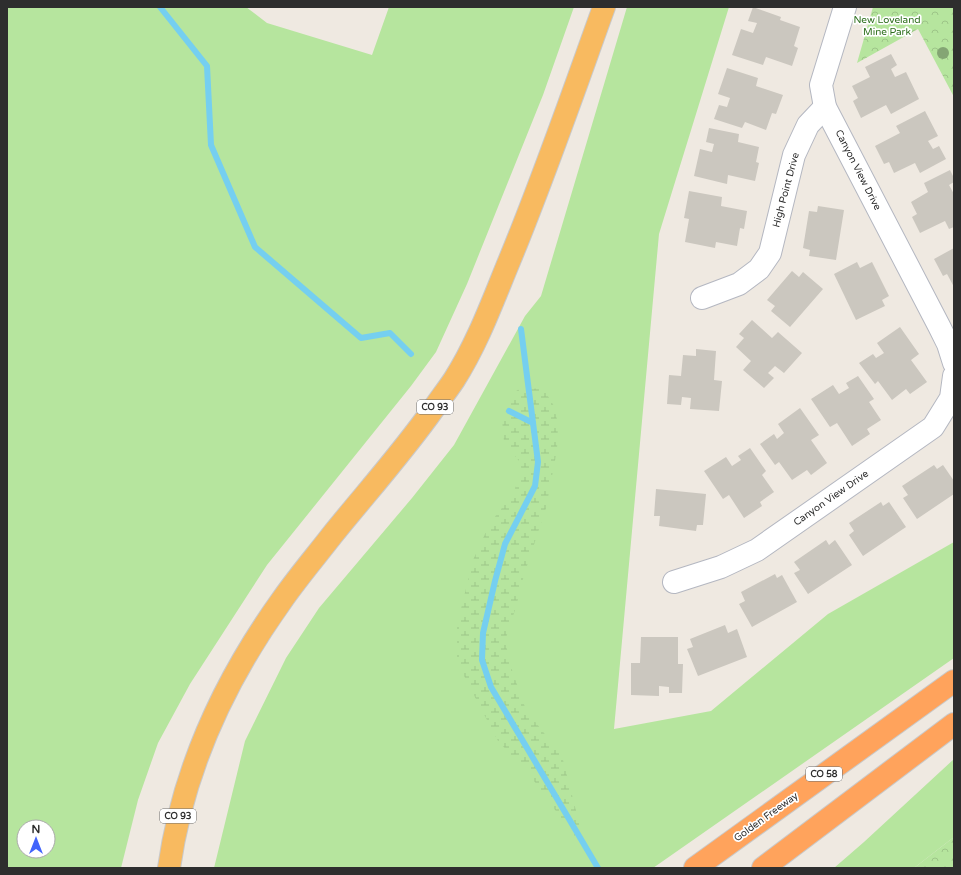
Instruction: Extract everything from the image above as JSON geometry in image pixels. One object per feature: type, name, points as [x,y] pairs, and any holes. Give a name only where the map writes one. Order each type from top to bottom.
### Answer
[{"type":"highway","name":"CO 93","points":[[168,868],[179,811],[193,766],[208,729],[238,668],[283,598],[388,469],[455,379],[482,327],[525,224],[604,7]]},
{"type":"highway","name":"Golden Freeway","points":[[695,868],[954,681]]},
{"type":"highway","points":[[763,868],[954,724]]},
{"type":"highway","points":[[779,868],[814,830]]},
{"type":"street","points":[[825,107],[821,85],[845,7]]},
{"type":"street","name":"High Point Drive","points":[[702,298],[739,284],[759,269],[770,253],[794,155],[808,125],[825,107]]},
{"type":"street","name":"Canyon View Drive","points":[[825,107],[939,326],[948,344],[954,363]]},
{"type":"street","name":"Canyon View Drive","points":[[674,582],[721,567],[757,550],[933,427],[951,398],[954,376]]},
{"type":"green space","points":[[7,7],[246,7],[267,23],[372,55],[389,7],[574,7],[543,95],[467,284],[436,352],[411,386],[267,565],[190,684],[158,743],[138,800],[121,868],[7,868]]},
{"type":"green space","points":[[627,7],[729,7],[659,234],[614,729],[711,711],[828,614],[954,542],[954,658],[653,868],[214,868],[245,741],[286,658],[319,608],[412,498],[454,445],[525,316],[541,296]]},
{"type":"green space","name":"New Loveland Mine Park","points":[[873,7],[954,7],[954,97],[918,29],[857,63]]},
{"type":"green space","points":[[543,388],[554,406],[558,424],[557,450],[546,508],[524,575],[505,641],[512,670],[526,710],[562,756],[581,830],[574,836],[529,774],[498,741],[457,660],[457,625],[473,560],[490,523],[513,494],[522,470],[519,461],[504,442],[502,419],[517,390]]},
{"type":"green space","points":[[954,759],[954,837],[914,868],[834,868],[864,842]]},
{"type":"green space","points":[[954,837],[954,868],[914,868]]},
{"type":"building","points":[[753,7],[781,17],[780,20],[800,27],[794,46],[798,48],[792,66],[766,57],[763,65],[732,55],[741,29],[753,33],[757,23],[748,21]]},
{"type":"building","points":[[891,54],[897,65],[891,69],[895,77],[906,72],[919,99],[891,114],[886,105],[861,118],[853,101],[858,98],[852,86],[870,77],[865,67]]},
{"type":"building","points":[[727,68],[758,78],[756,86],[783,95],[776,114],[772,113],[766,130],[745,122],[742,128],[714,119],[719,105],[727,107],[730,98],[718,94]]},
{"type":"building","points":[[925,111],[938,136],[928,141],[933,149],[939,146],[946,159],[920,173],[915,163],[894,173],[889,162],[884,164],[875,146],[900,133],[896,126]]},
{"type":"building","points":[[709,128],[739,134],[738,142],[759,147],[756,162],[759,163],[755,181],[728,175],[727,184],[694,176],[700,149],[712,152],[714,144],[706,142]]},
{"type":"building","points":[[950,170],[954,178],[954,182],[949,185],[954,194],[954,227],[949,229],[945,221],[920,233],[912,217],[917,214],[911,202],[928,192],[924,183]]},
{"type":"building","points":[[689,191],[722,197],[721,206],[747,211],[744,229],[740,228],[737,246],[716,242],[715,248],[685,242],[689,219],[684,218]]},
{"type":"building","points":[[818,206],[844,210],[836,260],[809,256],[810,250],[803,248],[809,211],[817,212]]},
{"type":"building","points":[[954,248],[954,287],[947,274],[943,276],[934,259]]},
{"type":"building","points":[[857,262],[860,268],[872,262],[889,296],[882,300],[885,306],[856,320],[834,274]]},
{"type":"building","points":[[792,271],[799,277],[803,272],[823,289],[790,327],[771,311],[775,306],[767,300]]},
{"type":"building","points":[[752,320],[772,338],[778,332],[802,353],[784,373],[775,366],[768,373],[774,378],[764,388],[743,370],[751,361],[736,347],[744,338],[739,334]]},
{"type":"building","points":[[900,327],[919,354],[911,360],[927,382],[910,394],[906,389],[892,400],[878,381],[875,384],[859,363],[873,354],[876,358],[884,353],[877,343]]},
{"type":"building","points":[[696,349],[716,351],[714,380],[722,381],[719,411],[690,409],[691,398],[682,397],[681,405],[667,404],[669,375],[681,376],[683,355],[696,356]]},
{"type":"building","points":[[858,376],[874,399],[869,402],[881,420],[867,429],[870,434],[852,446],[837,423],[830,427],[811,399],[833,385],[839,394],[849,388],[846,383]]},
{"type":"building","points":[[800,408],[819,435],[811,440],[827,463],[811,475],[807,470],[792,480],[779,462],[775,465],[760,444],[774,434],[777,439],[784,433],[778,424]]},
{"type":"building","points":[[750,448],[766,471],[762,475],[774,492],[760,502],[762,506],[744,518],[729,495],[723,499],[704,471],[726,457],[732,466],[741,460],[738,456]]},
{"type":"building","points":[[934,465],[937,469],[943,465],[954,481],[954,494],[917,519],[903,498],[908,495],[902,486]]},
{"type":"building","points":[[656,489],[706,494],[703,525],[697,525],[696,531],[659,526],[660,516],[654,516]]},
{"type":"building","points":[[881,502],[883,506],[889,502],[906,527],[863,556],[849,535],[854,531],[849,523]]},
{"type":"building","points":[[826,540],[829,545],[835,540],[852,565],[808,594],[794,573],[800,570],[794,562]]},
{"type":"building","points":[[775,574],[777,578],[782,575],[797,602],[752,627],[739,604],[745,601],[741,592]]},
{"type":"building","points":[[725,625],[728,633],[737,629],[747,657],[698,676],[687,649],[693,647],[690,639]]},
{"type":"building","points":[[641,637],[678,637],[678,664],[683,664],[682,693],[669,693],[669,687],[659,686],[659,696],[631,695],[631,663],[640,663]]},
{"type":"waterway","points":[[160,7],[207,66],[211,145],[255,247],[361,338],[390,333],[411,354]]},
{"type":"waterway","points":[[521,329],[538,462],[535,486],[505,544],[483,633],[482,660],[491,687],[598,868]]},
{"type":"waterway","points":[[509,411],[533,423]]}]
